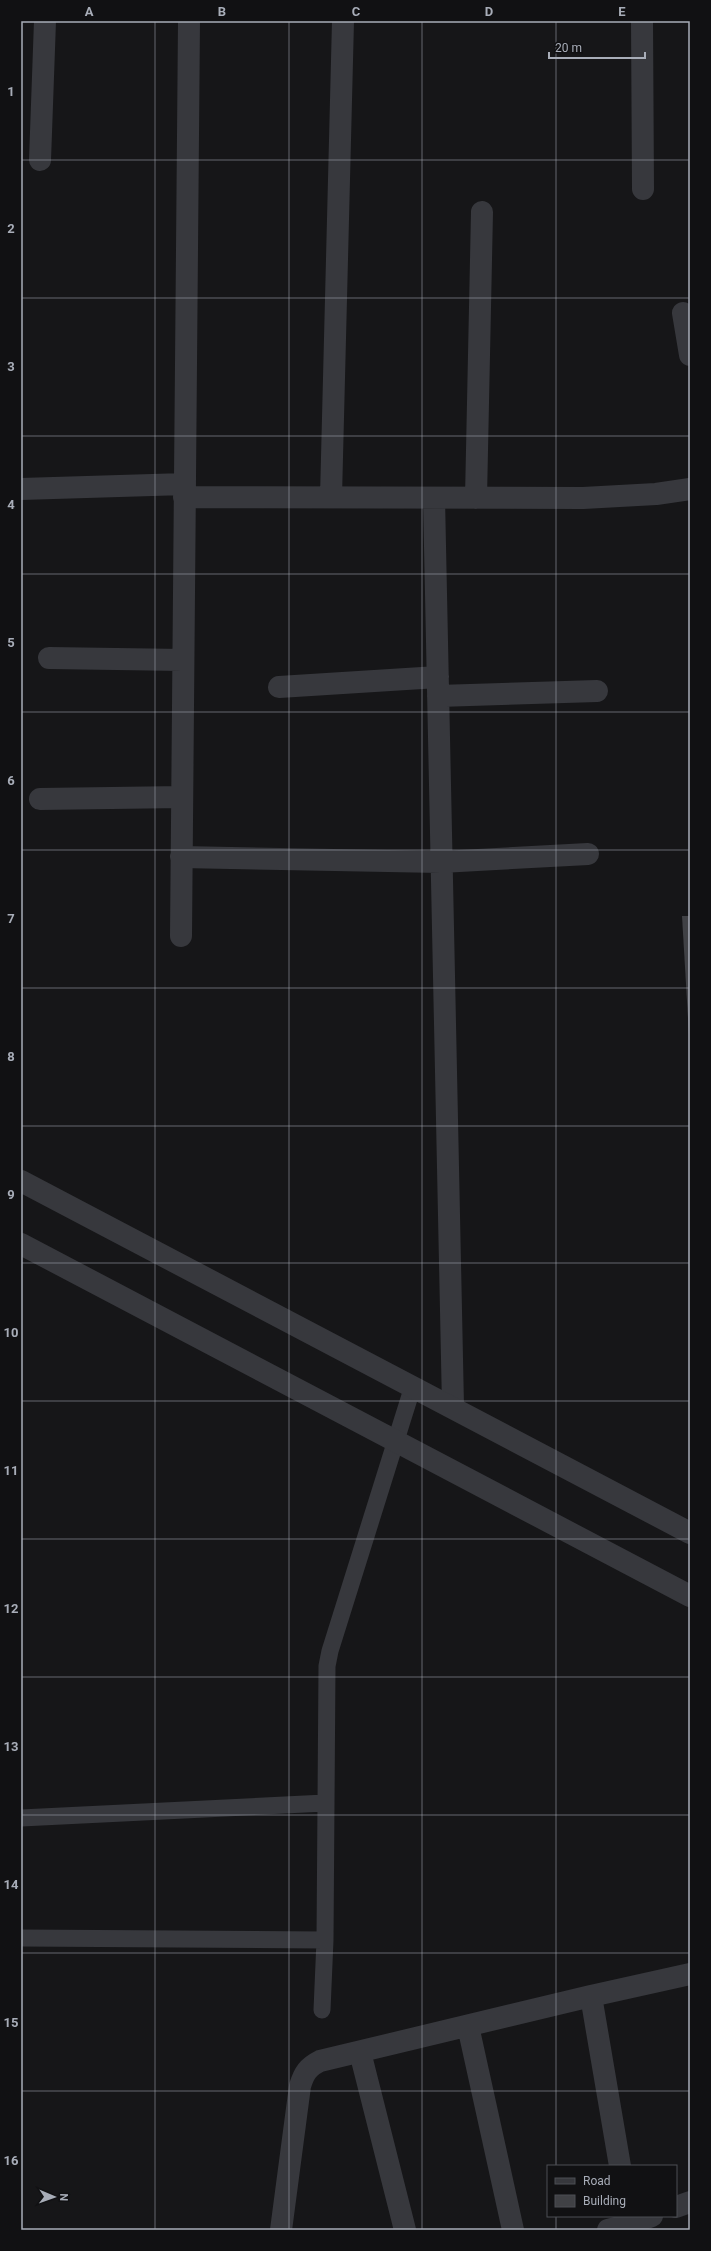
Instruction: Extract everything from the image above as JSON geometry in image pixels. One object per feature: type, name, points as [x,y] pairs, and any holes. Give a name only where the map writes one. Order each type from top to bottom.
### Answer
[{"type":"street","points":[[40,160],[45,21]]},
{"type":"street","points":[[181,936],[189,21]]},
{"type":"street","points":[[331,498],[343,21]]},
{"type":"street","points":[[642,21],[642,189]]},
{"type":"street","points":[[476,498],[482,212]]},
{"type":"street","points":[[683,313],[690,355]]},
{"type":"street","points":[[21,489],[185,491],[331,498],[618,497],[690,489]]},
{"type":"street","points":[[434,498],[453,1406]]},
{"type":"street","points":[[49,658],[183,660]]},
{"type":"street","points":[[279,687],[438,687],[597,691]]},
{"type":"street","points":[[40,799],[182,797]]},
{"type":"street","points":[[182,857],[441,862],[588,854]]},
{"type":"street","points":[[21,1180],[453,1406],[690,1533]]},
{"type":"street","points":[[21,1244],[690,1596]]},
{"type":"street","points":[[281,2230],[300,2086],[303,2075],[310,2066],[320,2061],[591,1996],[690,1974]]},
{"type":"street","points":[[591,1996],[620,2165]]},
{"type":"street","points":[[468,2026],[513,2230]]},
{"type":"street","points":[[360,2052],[405,2230]]},
{"type":"street","points":[[677,2207],[690,2202]]},
{"type":"street","points":[[608,2230],[630,2220],[646,2217]]},
{"type":"lane","points":[[322,2010],[325,1940],[327,1666],[330,1650],[413,1386]]},
{"type":"lane","points":[[21,1818],[325,1803]]},
{"type":"lane","points":[[21,1938],[325,1940]]},
{"type":"building","points":[[682,916],[690,916],[690,1035],[689,1035]]}]
